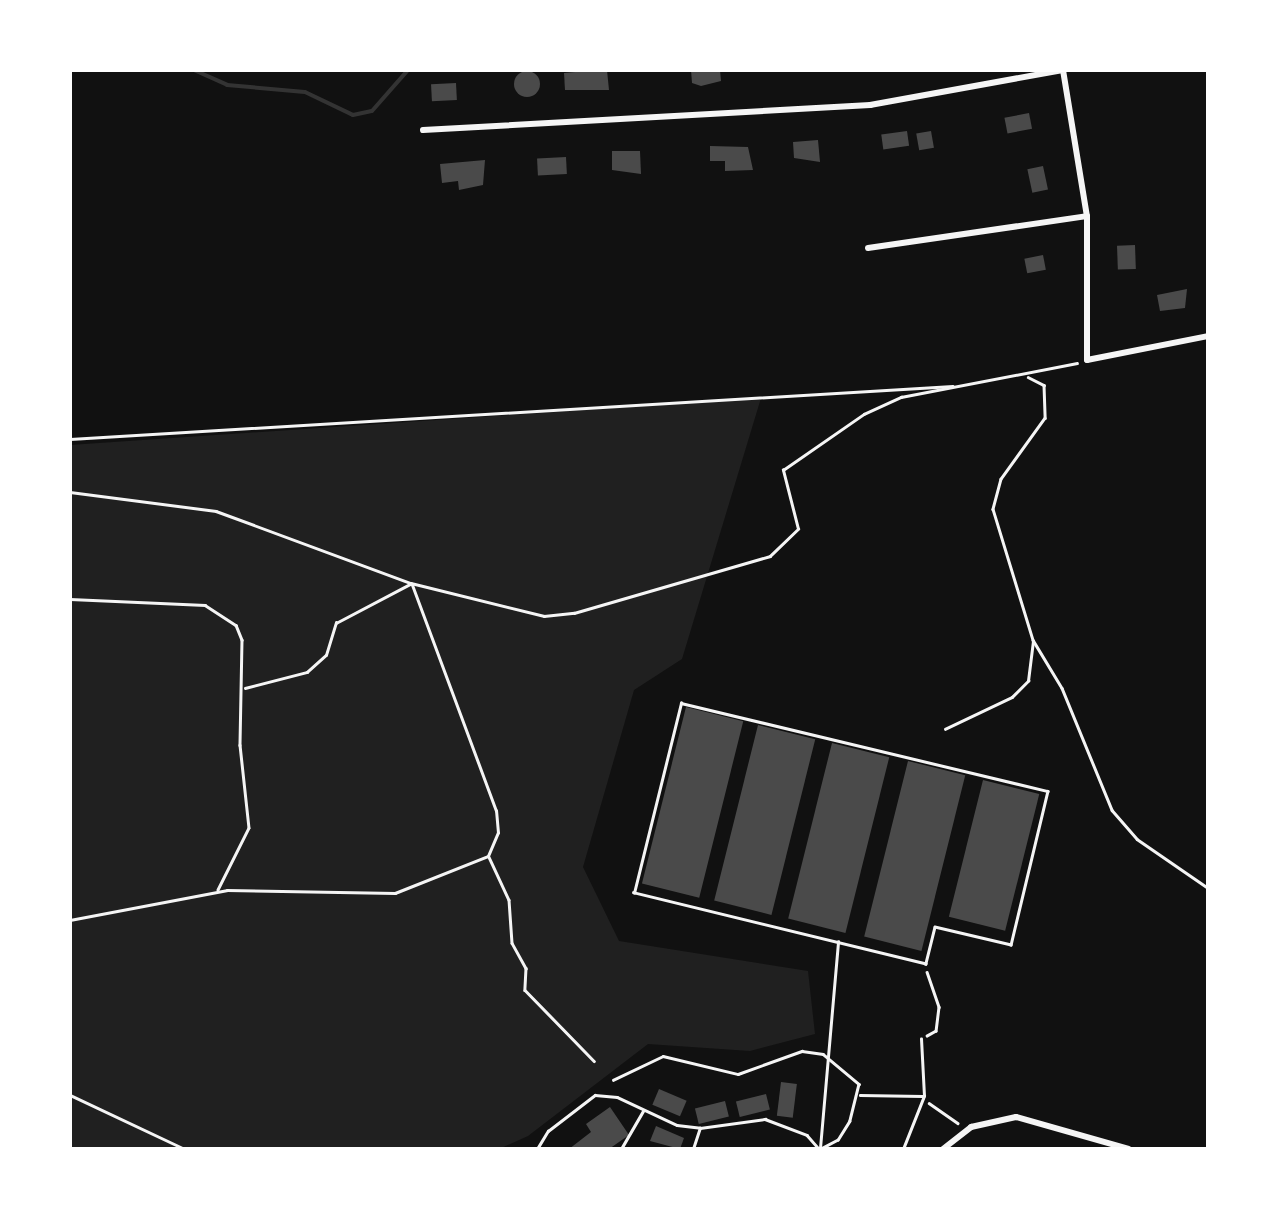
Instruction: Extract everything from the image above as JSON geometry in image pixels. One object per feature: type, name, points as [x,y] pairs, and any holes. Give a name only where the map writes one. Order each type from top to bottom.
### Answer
[{"type":"street","points":[[423,130],[870,105],[1063,70],[1087,216],[1086,360],[1208,336]]},
{"type":"street","points":[[868,248],[1087,216]]},
{"type":"street","points":[[943,1149],[970,1126],[1007,1117],[1130,1149]]},
{"type":"lane","points":[[681,702],[1048,791],[1011,945],[935,927],[926,964],[634,894],[681,702]]},
{"type":"lane","points":[[820,1149],[838,942]]},
{"type":"lane","points":[[903,1149],[923,1099],[921,1038]]},
{"type":"lane","points":[[613,1080],[663,1056],[738,1074],[802,1051],[826,1056],[852,1074],[858,1095],[838,1140],[820,1149]]},
{"type":"lane","points":[[536,1149],[548,1131],[595,1095],[700,1128],[766,1119],[797,1130],[820,1149]]},
{"type":"lane","points":[[858,1095],[923,1099]]},
{"type":"lane","points":[[621,1149],[644,1110]]},
{"type":"lane","points":[[693,1149],[700,1128]]},
{"type":"path","points":[[70,492],[216,512],[411,583],[544,616],[574,613],[770,556],[798,529],[782,470],[798,454],[901,397],[1027,377],[1086,360]]},
{"type":"path","points":[[1027,377],[1044,386],[1045,418],[1001,479],[993,509],[1033,640],[1062,688],[1112,810],[1136,839],[1208,888]]},
{"type":"path","points":[[70,440],[966,386]]},
{"type":"path","points":[[244,688],[307,672],[326,655],[336,623],[411,583]]},
{"type":"path","points":[[70,920],[218,891],[395,893],[488,856],[498,833],[496,811],[411,583]]},
{"type":"path","points":[[70,599],[162,600],[220,611],[242,640],[240,745],[249,828],[218,891]]},
{"type":"path","points":[[944,729],[1012,697],[1028,681],[1033,640]]},
{"type":"path","points":[[488,856],[509,900],[512,943],[526,968],[525,990],[594,1061]]},
{"type":"path","points":[[921,1038],[936,1031],[939,1007],[926,964]]},
{"type":"path","points":[[70,1094],[185,1149]]},
{"type":"path","points":[[923,1099],[943,1108],[958,1123]]},
{"type":"shaded area","points":[[761,398],[682,659],[634,690],[583,867],[619,941],[808,971],[815,1034],[750,1051],[648,1044],[528,1136],[499,1149],[70,1149],[70,445]]},
{"type":"building","points":[[607,70],[609,90],[565,90],[564,73]]},
{"type":"building","points":[[691,70],[720,70],[721,81],[701,86],[692,83]]},
{"type":"building","points":[[527,71],[536,75],[540,84],[536,93],[527,97],[518,93],[514,84],[518,75]]},
{"type":"building","points":[[456,83],[457,100],[432,101],[431,84]]},
{"type":"building","points":[[1029,113],[1032,129],[1008,133],[1004,118]]},
{"type":"building","points":[[907,131],[909,146],[883,149],[881,135]]},
{"type":"building","points":[[931,131],[934,148],[919,150],[916,134]]},
{"type":"building","points":[[818,140],[820,162],[794,158],[793,142]]},
{"type":"building","points":[[710,146],[748,147],[753,170],[725,171],[725,161],[710,161]]},
{"type":"building","points":[[612,151],[640,151],[641,174],[612,170]]},
{"type":"building","points":[[566,157],[567,174],[538,175],[537,159]]},
{"type":"building","points":[[485,160],[483,185],[459,190],[458,181],[442,183],[440,164]]},
{"type":"building","points":[[1043,166],[1048,189],[1032,193],[1027,169]]},
{"type":"building","points":[[1135,245],[1136,269],[1118,270],[1117,246]]},
{"type":"building","points":[[1043,255],[1046,270],[1027,273],[1024,259]]},
{"type":"building","points":[[1187,289],[1185,308],[1160,311],[1157,295]]},
{"type":"building","points":[[686,707],[743,721],[699,898],[642,884]]},
{"type":"building","points":[[758,725],[815,739],[771,915],[714,901]]},
{"type":"building","points":[[832,743],[889,757],[845,933],[788,919]]},
{"type":"building","points":[[908,761],[965,775],[921,951],[864,937]]},
{"type":"building","points":[[983,780],[1039,794],[1005,931],[949,917]]},
{"type":"building","points":[[781,1082],[797,1084],[793,1118],[777,1116]]},
{"type":"building","points":[[659,1089],[687,1101],[680,1116],[652,1105]]},
{"type":"building","points":[[766,1094],[770,1110],[740,1117],[736,1101]]},
{"type":"building","points":[[725,1101],[729,1117],[699,1124],[695,1108]]},
{"type":"building","points":[[610,1107],[629,1135],[609,1149],[569,1149],[591,1132],[586,1124]]},
{"type":"building","points":[[656,1126],[684,1138],[680,1149],[650,1141]]},
{"type":"waterway","points":[[194,70],[227,85],[305,92],[353,115],[372,111],[408,70]]}]
